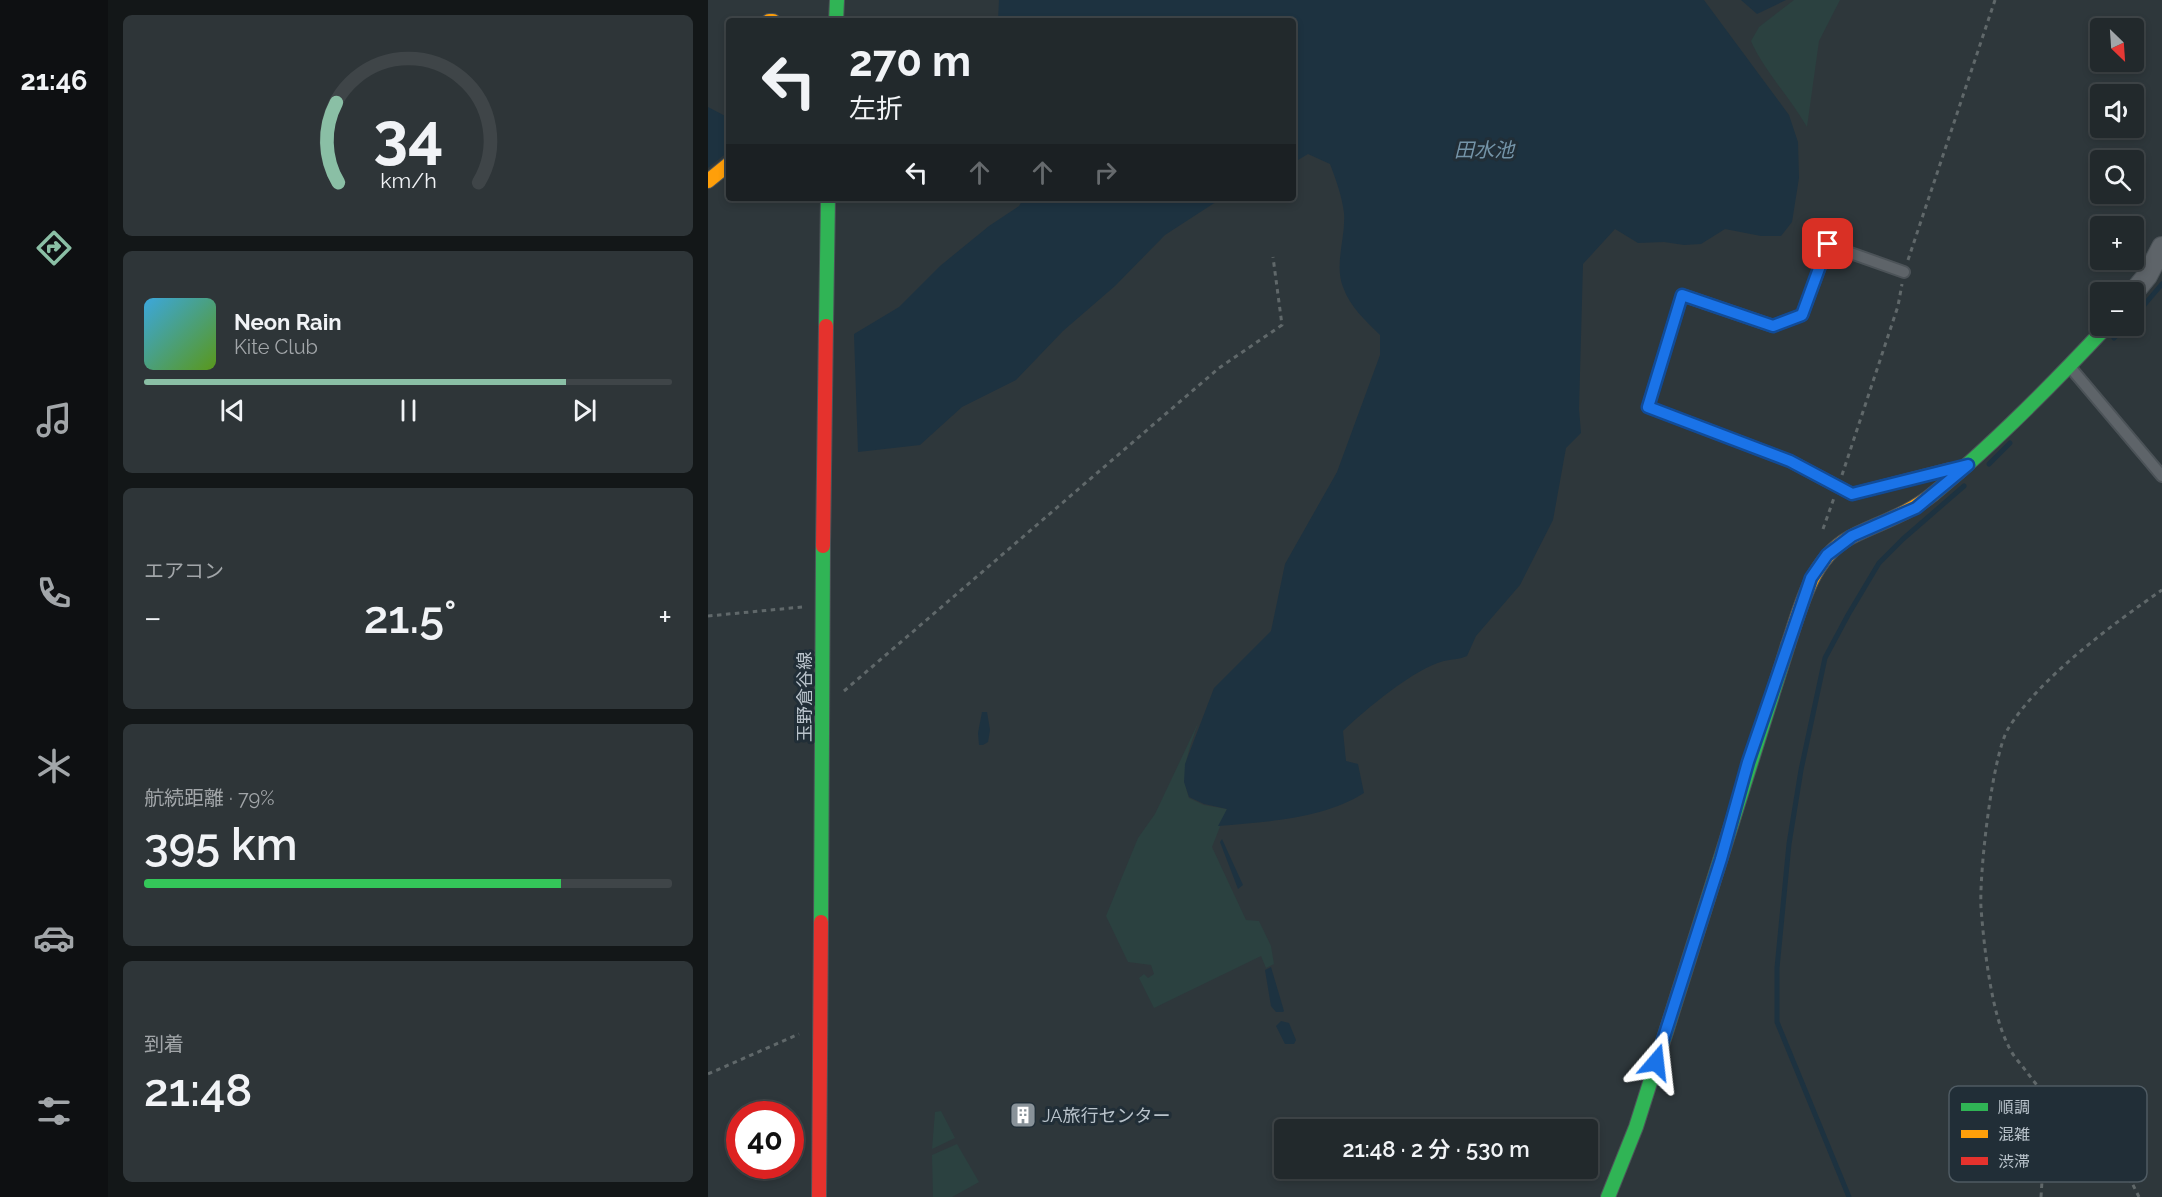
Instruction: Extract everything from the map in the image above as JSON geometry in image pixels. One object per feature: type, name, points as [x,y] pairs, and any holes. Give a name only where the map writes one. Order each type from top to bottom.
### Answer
[{"type":"main road","points":[[836,18],[837,0]]},
{"type":"main road","points":[[708,181],[726,166]]},
{"type":"main road","name":"玉野倉谷線","points":[[819,1197],[828,201]]},
{"type":"main road","points":[[1608,1197],[1634,1136],[1721,859],[1748,762],[1811,578],[1827,555],[1852,536],[1916,508],[1968,465],[2098,336]]},
{"type":"street","points":[[2142,282],[2162,247]]},
{"type":"lane","points":[[1904,272],[1828,244],[1802,315],[1773,326],[1682,295],[1648,407],[1790,461],[1852,494],[1968,465]]},
{"type":"lane","points":[[2070,366],[2162,476]]},
{"type":"path","points":[[823,710],[1218,368],[1282,325],[1273,257]]},
{"type":"path","points":[[2037,1086],[2008,1046],[1996,1014],[1981,905],[1992,787],[1999,748],[2008,728],[2040,690],[2081,652],[2162,590]]},
{"type":"path","points":[[708,616],[823,605]]},
{"type":"path","points":[[708,1074],[784,1039],[820,1027]]},
{"type":"path","points":[[2041,1197],[2042,1182]]},
{"type":"path","points":[[2131,1182],[2139,1197]]},
{"type":"green space","points":[[1794,0],[1840,0],[1819,41],[1807,127],[1763,63],[1751,41],[1759,27]]},
{"type":"green space","points":[[1198,723],[1185,769],[1189,798],[1204,805],[1227,809],[1212,847],[1246,920],[1259,921],[1271,946],[1274,964],[1266,968],[1261,956],[1154,1008],[1139,978],[1144,974],[1148,978],[1154,974],[1151,965],[1128,962],[1106,916],[1138,838],[1155,814]]},
{"type":"green space","points":[[941,1111],[955,1138],[932,1149],[935,1112]]},
{"type":"green space","points":[[957,1144],[979,1182],[952,1197],[933,1197],[932,1155]]},
{"type":"water","name":"田水池","points":[[999,0],[1704,0],[1789,115],[1798,142],[1799,178],[1792,222],[1781,236],[1761,236],[1725,229],[1701,244],[1684,245],[1664,242],[1638,243],[1615,229],[1583,264],[1579,409],[1581,433],[1566,448],[1553,520],[1520,585],[1476,636],[1467,656],[1432,665],[1419,672],[1377,701],[1343,731],[1346,761],[1358,764],[1364,793],[1348,802],[1293,818],[1218,826],[1227,809],[1204,804],[1189,797],[1184,782],[1185,764],[1214,688],[1271,631],[1285,564],[1337,472],[1380,355],[1380,335],[1354,307],[1343,287],[1340,260],[1344,213],[1330,164],[1308,154],[1296,161],[1296,18],[998,18]]},
{"type":"water","points":[[1741,0],[1786,0],[1757,14]]},
{"type":"water","points":[[708,107],[726,116],[726,153],[708,168]]},
{"type":"water","points":[[1022,201],[1217,201],[1165,235],[1115,286],[1063,331],[1016,380],[962,407],[920,445],[858,452],[854,334],[899,307],[940,266],[989,226],[1019,206]]},
{"type":"water","points":[[982,712],[987,712],[990,730],[988,742],[979,745],[978,733]]},
{"type":"water","points":[[1222,839],[1243,885],[1238,889],[1220,842]]},
{"type":"water","points":[[1271,967],[1283,1012],[1276,1012],[1271,1006],[1265,970]]},
{"type":"water","points":[[1281,1021],[1289,1023],[1296,1040],[1294,1044],[1285,1044],[1276,1026]]},
{"type":"waterway","points":[[2144,305],[2162,284]]},
{"type":"waterway","points":[[1989,464],[2010,443]]},
{"type":"waterway","points":[[1849,1197],[1777,1022],[1777,968],[1789,844],[1801,770],[1825,658],[1879,563],[1964,486]]},
{"type":"traffic: fast","points":[[836,18],[837,0]]},
{"type":"traffic: fast","points":[[826,326],[828,201]]},
{"type":"traffic: fast","points":[[1933,494],[2023,413],[2097,336]]},
{"type":"traffic: fast","points":[[821,922],[823,546]]},
{"type":"traffic: fast","points":[[1608,1197],[1636,1127],[1788,645]]},
{"type":"traffic: slow","points":[[708,181],[726,166]]},
{"type":"traffic: slow","points":[[1788,645],[1804,597],[1828,555],[1855,535],[1905,512],[1933,494]]},
{"type":"traffic: jam","points":[[823,546],[826,326]]},
{"type":"traffic: jam","points":[[819,1197],[821,922]]},
{"type":"place","name":"JA旅行センター","points":[[1023,1115]]},
{"type":"route","points":[[1656,1062],[1721,859],[1748,762],[1811,578],[1827,555],[1852,536],[1916,508],[1968,465],[1852,494],[1790,461],[1648,407],[1682,295],[1773,326],[1802,315],[1828,244]]}]
